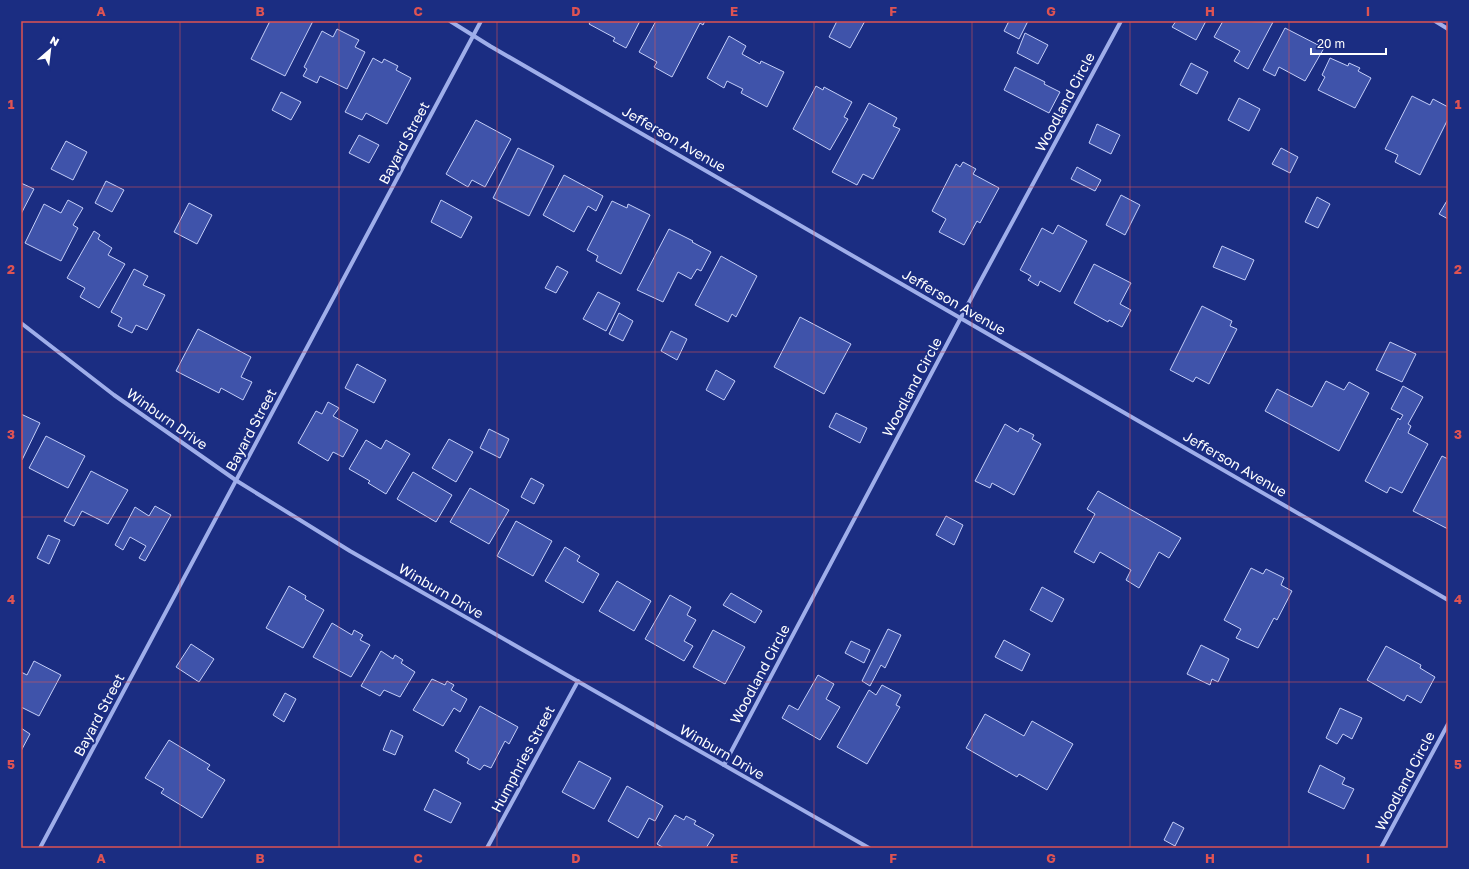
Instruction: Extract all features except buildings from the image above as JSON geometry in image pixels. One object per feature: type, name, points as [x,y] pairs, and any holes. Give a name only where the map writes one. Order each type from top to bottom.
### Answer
[{"type":"street","name":"Jefferson Avenue","points":[[450,21],[473,36],[1448,600]]},
{"type":"street","name":"Bayard Street","points":[[40,848],[481,21]]},
{"type":"street","name":"Woodland Circle","points":[[724,765],[961,318],[1122,21]]},
{"type":"street","points":[[1435,21],[1448,28]]},
{"type":"street","name":"Winburn Drive","points":[[21,323],[114,395],[237,481],[350,551],[869,848]]},
{"type":"street","name":"Humphries Street","points":[[487,848],[578,681]]},
{"type":"street","name":"Woodland Circle","points":[[1381,848],[1448,724]]}]
